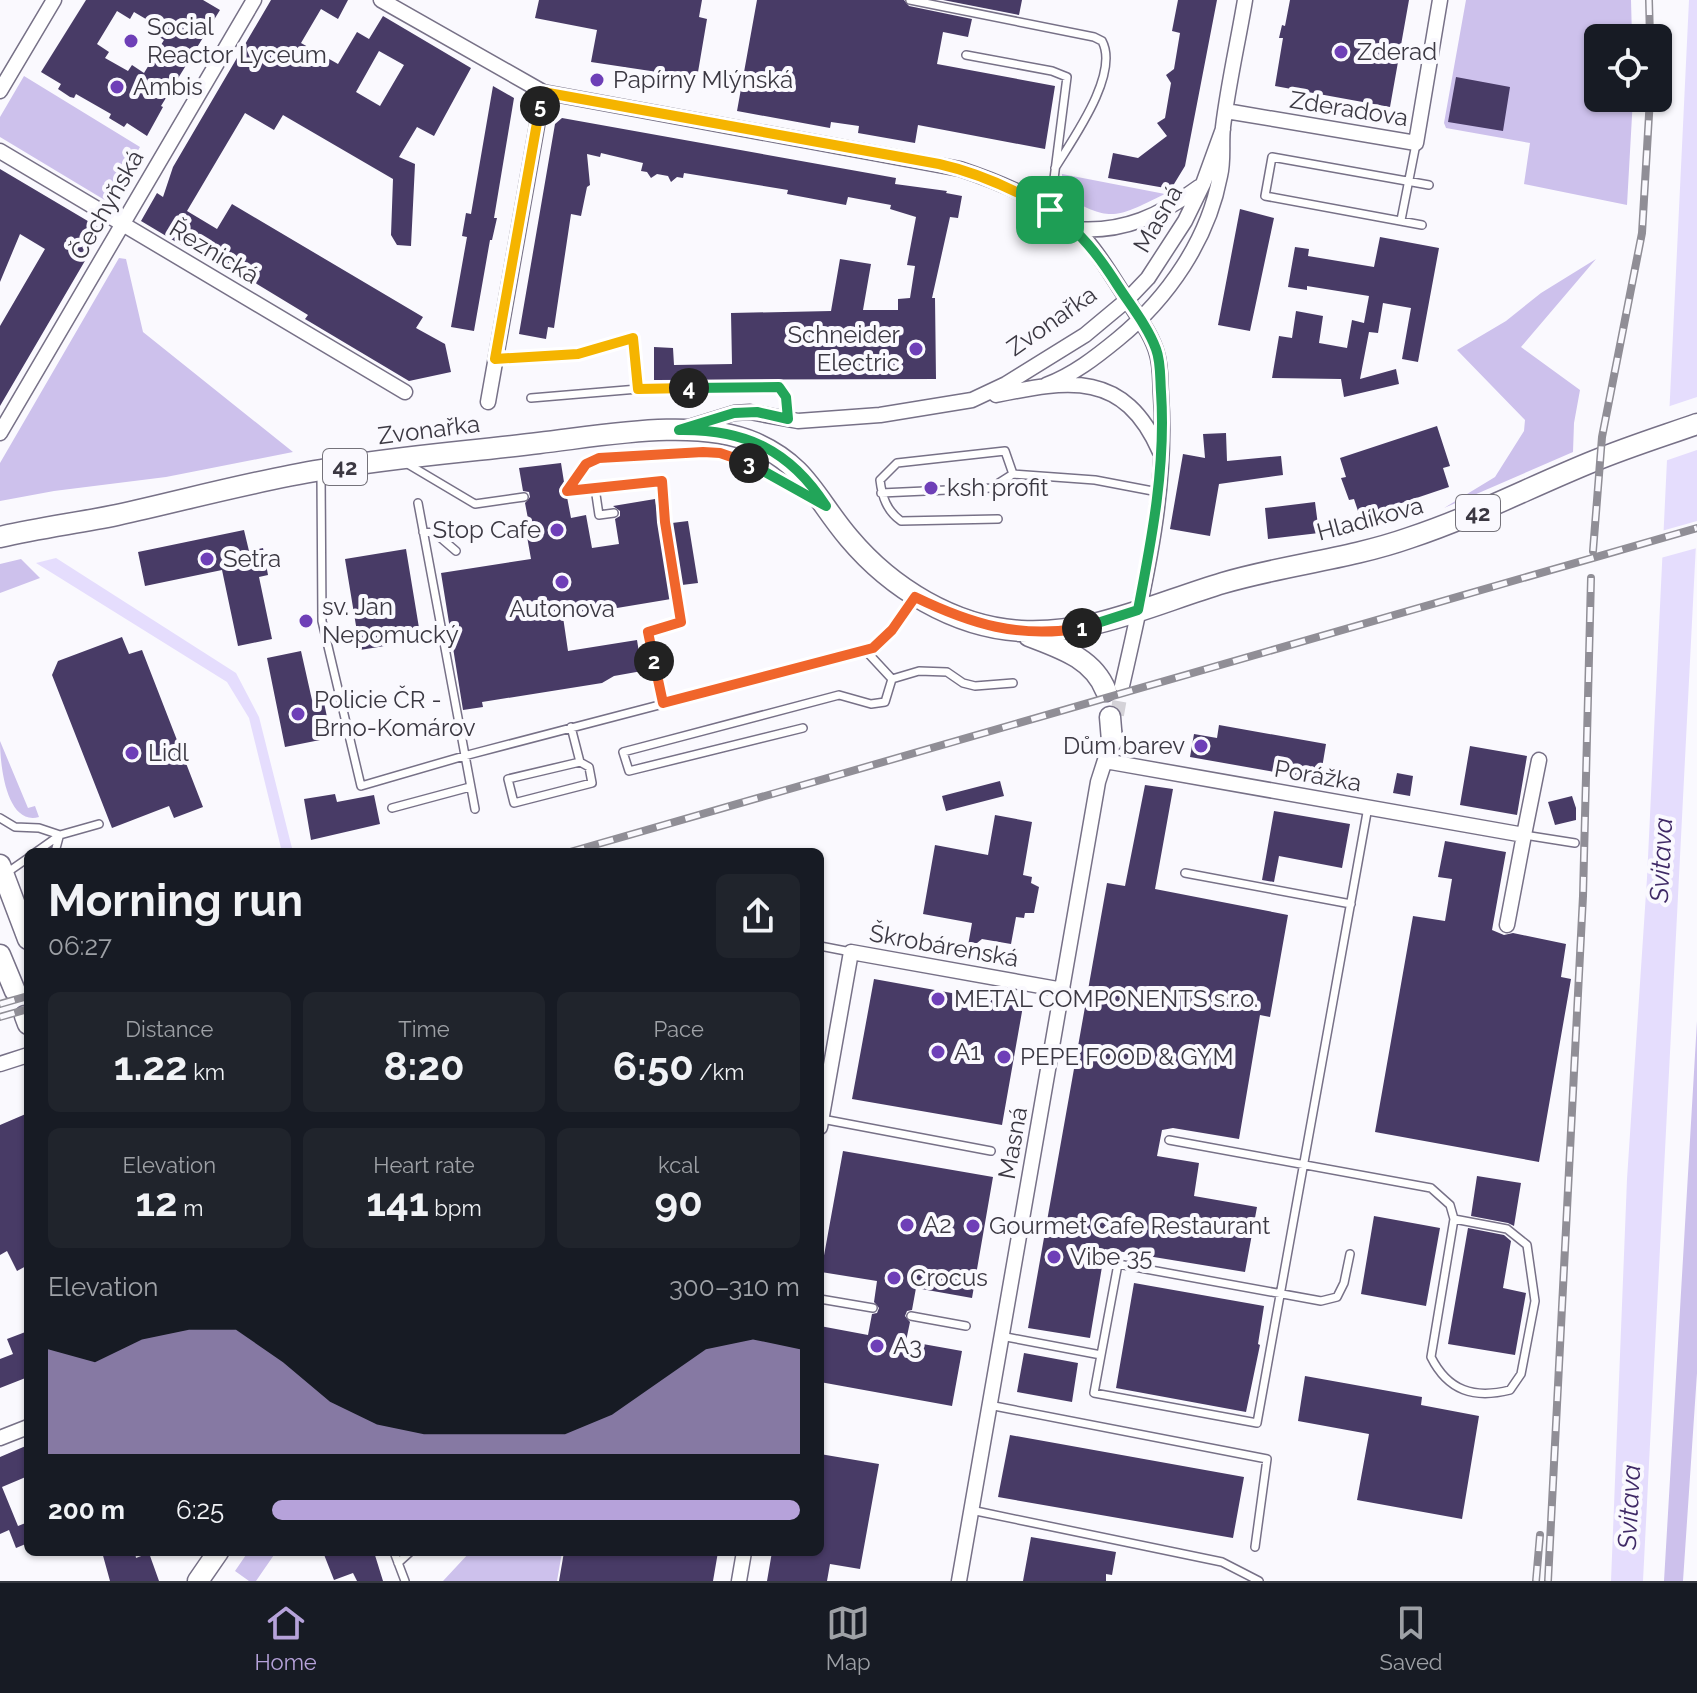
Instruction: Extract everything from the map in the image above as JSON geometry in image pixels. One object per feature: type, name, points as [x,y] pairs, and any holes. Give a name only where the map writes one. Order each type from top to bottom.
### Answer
[{"type":"main road","name":"Hladíkova","points":[[1138,610],[1239,579],[1404,540],[1454,523],[1600,458],[1697,424]]},
{"type":"main road","name":"Zvonařka","points":[[0,537],[109,517],[321,470],[610,435],[679,430],[722,431],[769,449],[798,470],[862,552],[915,597],[955,616],[1014,631],[1052,632],[1080,629],[1138,610]]},
{"type":"main road","points":[[1014,631],[1076,656],[1114,689]]},
{"type":"main road","points":[[1112,741],[1113,716]]},
{"type":"main road","points":[[1,872],[24,929]]},
{"type":"main road","points":[[1,958],[15,991]]},
{"type":"main road","points":[[198,1581],[215,1556]]},
{"type":"street","points":[[0,91],[54,0]]},
{"type":"street","name":"Čechyňská","points":[[0,433],[254,0]]},
{"type":"street","points":[[381,0],[543,92],[960,169],[1010,188],[1050,210],[1075,229],[1095,250],[1141,321],[1159,362],[1162,408],[1158,492],[1138,610],[1114,689]]},
{"type":"street","name":"Masná","points":[[1141,321],[1175,280],[1204,227],[1221,172],[1223,129],[1245,0]]},
{"type":"street","name":"Zderadova","points":[[1226,111],[1416,143],[1440,0]]},
{"type":"street","points":[[488,402],[543,92]]},
{"type":"street","name":"Masná","points":[[1127,300],[1163,258],[1203,184],[1223,129]]},
{"type":"street","name":"Řeznická","points":[[0,151],[405,392]]},
{"type":"street","points":[[1075,229],[1105,230],[1138,222],[1168,209],[1203,184]]},
{"type":"street","name":"Zvonařka","points":[[679,430],[734,413],[757,412],[793,420],[880,415],[972,400],[1060,352],[1127,300]]},
{"type":"street","name":"Zvonařka","points":[[1046,385],[1068,376],[1141,321]]},
{"type":"street","points":[[972,400],[1046,385],[1086,385],[1119,400],[1146,425],[1161,455]]},
{"type":"street","name":"Masná","points":[[959,1581],[1098,782],[1112,741]]},
{"type":"street","points":[[1507,925],[1539,760]]},
{"type":"street","name":"Porážka","points":[[1105,761],[1524,835]]},
{"type":"street","name":"Škrobárenská","points":[[824,1105],[851,952],[1063,990]]},
{"type":"street","points":[[0,1064],[24,1056]]},
{"type":"street","points":[[0,1438],[24,1429]]},
{"type":"street","points":[[739,1581],[743,1556]]},
{"type":"lane","points":[[910,0],[1102,41],[1106,55],[1100,88],[1055,168]]},
{"type":"lane","points":[[966,55],[1052,71],[1067,77],[1050,210]]},
{"type":"lane","points":[[1401,220],[1416,143]]},
{"type":"lane","points":[[1422,225],[1265,196],[1272,157],[1429,185]]},
{"type":"lane","points":[[495,359],[578,354],[633,338],[638,389]]},
{"type":"lane","points":[[531,398],[638,389],[779,387],[786,397],[793,420]]},
{"type":"lane","points":[[998,519],[901,521],[893,515],[881,493],[880,480],[897,463],[1005,451],[1013,474]]},
{"type":"lane","points":[[663,703],[648,632],[681,622],[665,522],[662,481],[567,491],[586,464],[599,458],[720,453],[752,464],[826,506]]},
{"type":"lane","points":[[401,459],[475,504],[524,497]]},
{"type":"lane","points":[[321,470],[322,621],[361,786],[571,727],[866,651],[886,637],[915,597]]},
{"type":"lane","points":[[881,493],[991,488],[1013,474],[1095,480],[1158,492]]},
{"type":"lane","points":[[595,488],[599,515],[614,513]]},
{"type":"lane","points":[[418,503],[475,809]]},
{"type":"lane","points":[[656,506],[666,505]]},
{"type":"lane","points":[[423,532],[435,533],[456,551]]},
{"type":"lane","points":[[866,651],[892,679]]},
{"type":"lane","points":[[892,679],[919,671],[947,672],[963,683],[975,686],[1013,683]]},
{"type":"lane","points":[[803,728],[629,771],[623,752],[839,695],[871,704],[885,702],[892,679]]},
{"type":"lane","points":[[571,727],[580,762],[589,767],[592,783],[514,803],[508,779],[580,762]]},
{"type":"lane","points":[[392,808],[470,787]]},
{"type":"lane","points":[[1350,1254],[1344,1283],[1337,1297],[1321,1301],[1280,1294],[1118,1264],[1094,1393],[1257,1423],[1280,1294],[1351,904],[1368,807]]},
{"type":"lane","points":[[0,818],[15,827],[39,828],[60,835]]},
{"type":"lane","points":[[42,848],[60,835],[99,824]]},
{"type":"lane","points":[[56,848],[60,835]]},
{"type":"lane","points":[[1524,835],[1575,843]]},
{"type":"lane","points":[[1,872],[24,860]]},
{"type":"lane","points":[[1185,873],[1351,904]]},
{"type":"lane","points":[[824,947],[851,952]]},
{"type":"lane","points":[[824,1123],[991,1151]]},
{"type":"lane","points":[[1169,1140],[1431,1188],[1450,1205],[1454,1219],[1431,1357],[1440,1375],[1463,1390],[1488,1395],[1510,1390],[1521,1374],[1535,1301],[1527,1245],[1507,1229],[1454,1219]]},
{"type":"lane","points":[[824,1300],[873,1308]]},
{"type":"lane","points":[[911,1316],[966,1326]]},
{"type":"lane","points":[[1001,1336],[1101,1355]]},
{"type":"lane","points":[[989,1405],[1267,1459],[1255,1547]]},
{"type":"lane","points":[[971,1510],[1222,1562],[1259,1581]]},
{"type":"lane","points":[[395,1556],[405,1580]]},
{"type":"lane","points":[[398,1563],[406,1556]]},
{"type":"shaded area","points":[[1466,0],[1631,0],[1632,24],[1584,24],[1584,112],[1632,112],[1627,205],[1524,184],[1530,143],[1446,128],[1444,123]]},
{"type":"shaded area","points":[[24,76],[140,147],[108,202],[0,137],[0,117]]},
{"type":"shaded area","points":[[1062,174],[1165,194],[1124,212],[1103,213],[1062,195]]},
{"type":"shaded area","points":[[119,258],[126,259],[143,332],[293,452],[166,477],[0,501],[0,463]]},
{"type":"shaded area","points":[[1596,259],[1521,347],[1580,390],[1573,452],[1444,508],[1495,477],[1524,431],[1525,420],[1457,350],[1506,321],[1541,293]]},
{"type":"shaded area","points":[[21,559],[40,578],[0,593],[0,564]]},
{"type":"shaded area","points":[[0,741],[28,808],[35,806],[39,817],[28,817],[12,803],[1,764]]},
{"type":"shaded area","points":[[1697,1021],[1697,1373],[1683,1581],[1664,1581]]},
{"type":"shaded area","points":[[245,1556],[273,1556],[256,1581],[249,1581],[235,1571]]},
{"type":"shaded area","points":[[466,1556],[561,1556],[557,1581],[443,1581]]},
{"type":"water","name":"Svitava","points":[[1689,0],[1697,0],[1697,524],[1643,1581],[1611,1581],[1627,1179],[1647,878]]},
{"type":"water","points":[[56,558],[236,673],[259,717],[292,848],[281,848],[249,718],[227,682],[36,563]]},
{"type":"pier","points":[[1697,397],[1697,450],[1662,462],[1664,408]]},
{"type":"pier","points":[[1697,521],[1697,548],[1657,559],[1658,532]]},
{"type":"building","points":[[86,0],[203,0],[220,10],[161,106],[147,136],[127,123],[124,127],[109,118],[111,114],[76,94],[74,98],[70,97],[58,89],[61,84],[41,72]],"holes":[[[117,11],[130,19],[134,12],[156,25],[152,32],[164,40],[144,73],[132,65],[128,71],[105,58],[109,52],[97,44]]]},
{"type":"building","points":[[271,0],[348,0],[338,19],[321,9],[301,43],[338,64],[357,32],[369,39],[383,16],[471,68],[434,136],[417,127],[399,157],[415,164],[411,246],[397,245],[391,235],[393,179],[283,115],[274,130],[245,113],[187,211],[217,229],[232,204],[423,317],[416,328],[445,344],[451,372],[409,381],[305,319],[308,315],[201,250],[198,255],[141,221],[157,193],[163,197],[173,167]],"holes":[[[379,51],[404,65],[380,106],[356,92]]]},
{"type":"building","points":[[539,0],[702,0],[699,17],[707,19],[697,78],[591,62],[597,30],[535,18]]},
{"type":"building","points":[[757,0],[904,0],[909,6],[972,19],[968,37],[943,32],[937,64],[1055,86],[1045,149],[918,125],[915,143],[858,133],[859,126],[831,122],[830,128],[737,111]]},
{"type":"building","points":[[943,0],[1022,0],[1019,15]]},
{"type":"building","points":[[1178,0],[1217,0],[1185,166],[1171,189],[1108,178],[1113,153],[1138,158],[1167,136],[1157,123],[1165,118],[1171,83],[1166,75],[1174,69],[1180,33],[1172,31]]},
{"type":"building","name":"Zderad","points":[[1290,0],[1409,0],[1390,107],[1275,86],[1283,38],[1279,38],[1282,25],[1285,26]]},
{"type":"building","points":[[1456,77],[1510,87],[1503,131],[1448,122]]},
{"type":"building","points":[[493,86],[514,98],[494,218],[497,218],[490,240],[474,331],[451,327],[467,237],[462,236],[466,213],[471,214]]},
{"type":"building","points":[[562,118],[896,178],[895,184],[962,196],[958,218],[950,217],[932,298],[935,298],[936,379],[654,380],[654,347],[673,348],[674,365],[732,364],[731,313],[831,311],[840,259],[871,264],[863,310],[898,310],[898,299],[910,298],[915,266],[907,265],[916,217],[890,209],[891,205],[848,197],[846,205],[787,194],[788,190],[684,173],[683,178],[677,177],[671,182],[668,176],[657,174],[651,178],[647,172],[641,171],[643,163],[601,153],[600,157],[587,154],[590,185],[581,216],[571,214],[554,328],[548,327],[546,339],[519,334],[555,124]]},
{"type":"building","points":[[0,169],[103,230],[0,406],[0,326],[45,249],[20,234],[0,282]]},
{"type":"building","points":[[1240,209],[1274,218],[1250,331],[1218,325]]},
{"type":"building","points":[[1380,237],[1439,248],[1418,362],[1402,359],[1411,308],[1383,303],[1378,333],[1369,332],[1360,379],[1396,369],[1399,384],[1344,397],[1341,379],[1272,378],[1279,336],[1292,338],[1296,311],[1323,316],[1319,343],[1347,348],[1352,320],[1364,323],[1369,296],[1307,286],[1307,290],[1288,287],[1295,247],[1309,249],[1308,256],[1374,267]]},
{"type":"building","points":[[1437,426],[1450,466],[1443,468],[1449,487],[1360,517],[1354,499],[1349,500],[1341,478],[1346,477],[1340,458]]},
{"type":"building","points":[[1226,433],[1227,461],[1281,456],[1283,475],[1219,484],[1210,536],[1170,529],[1183,454],[1205,458],[1203,434]]},
{"type":"building","points":[[561,463],[564,482],[560,493],[567,497],[571,518],[586,515],[592,548],[619,544],[615,519],[620,516],[620,511],[613,506],[655,499],[671,599],[563,617],[568,651],[637,640],[642,671],[614,676],[602,683],[482,702],[483,707],[463,710],[441,573],[531,559],[525,525],[529,524],[525,503],[530,497],[529,492],[523,491],[519,468]]},
{"type":"building","points":[[1315,502],[1319,533],[1268,539],[1265,508]]},
{"type":"building","points":[[688,521],[698,583],[682,585],[672,523]]},
{"type":"building","points":[[244,530],[249,551],[263,548],[268,575],[259,577],[272,639],[238,646],[222,570],[145,586],[138,552]]},
{"type":"building","points":[[406,549],[421,640],[360,650],[345,559]]},
{"type":"building","name":"Lidl","points":[[122,637],[129,654],[142,650],[203,807],[174,818],[169,806],[112,828],[52,675],[58,661]]},
{"type":"building","points":[[301,651],[312,700],[323,698],[327,717],[316,719],[320,740],[285,747],[267,658]]},
{"type":"building","points":[[1219,725],[1326,744],[1320,780],[1190,757],[1194,734],[1217,738]]},
{"type":"building","points":[[1470,746],[1527,756],[1517,815],[1460,805]]},
{"type":"building","points":[[1397,773],[1413,776],[1410,796],[1393,793]]},
{"type":"building","points":[[1000,781],[1004,796],[946,811],[942,796]]},
{"type":"building","points":[[1145,785],[1173,789],[1155,889],[1288,915],[1270,1017],[1260,1015],[1239,1139],[1173,1128],[1162,1130],[1157,1156],[1199,1163],[1194,1196],[1257,1207],[1245,1272],[1105,1249],[1090,1338],[1028,1328],[1107,883],[1125,886]]},
{"type":"building","points":[[335,794],[337,802],[374,795],[380,824],[311,840],[304,799]]},
{"type":"building","points":[[1572,796],[1576,820],[1555,825],[1548,802]]},
{"type":"building","points":[[1274,811],[1350,824],[1342,868],[1279,856],[1274,882],[1262,880]]},
{"type":"building","points":[[995,815],[1032,822],[1023,875],[1032,877],[1031,883],[1039,887],[1034,913],[1025,913],[1024,918],[1016,917],[1011,944],[982,939],[967,951],[972,923],[923,914],[935,845],[988,855]]},
{"type":"building","points":[[1445,841],[1506,852],[1492,930],[1504,935],[1513,933],[1566,944],[1561,977],[1571,979],[1539,1162],[1375,1132],[1413,916],[1445,921],[1452,879],[1438,877]]},
{"type":"building","name":"A1","points":[[874,979],[1023,1006],[1002,1125],[852,1099]]},
{"type":"building","points":[[24,1115],[24,1267],[17,1271],[7,1251],[0,1255],[0,1125]]},
{"type":"building","name":"A2","points":[[843,1151],[993,1177],[972,1298],[916,1288],[912,1310],[907,1311],[905,1316],[910,1322],[906,1341],[962,1351],[952,1406],[824,1383],[824,1327],[868,1335],[872,1314],[877,1313],[879,1308],[874,1302],[877,1281],[824,1272],[824,1256]]},
{"type":"building","points":[[1477,1176],[1521,1183],[1514,1226],[1471,1216]]},
{"type":"building","points":[[1374,1216],[1440,1228],[1426,1306],[1361,1294]]},
{"type":"building","points":[[1468,1228],[1504,1235],[1511,1241],[1503,1288],[1526,1293],[1515,1355],[1448,1344]]},
{"type":"building","points":[[1134,1283],[1264,1306],[1260,1345],[1246,1412],[1116,1388]]},
{"type":"building","points":[[24,1333],[24,1379],[0,1388],[0,1359],[13,1354],[7,1339]]},
{"type":"building","points":[[1024,1353],[1078,1363],[1072,1402],[1017,1392]]},
{"type":"building","points":[[1305,1376],[1422,1397],[1421,1405],[1479,1416],[1462,1519],[1357,1500],[1369,1434],[1298,1421]]},
{"type":"building","points":[[1010,1435],[1244,1477],[1233,1538],[998,1497]]},
{"type":"building","points":[[24,1447],[24,1478],[2,1487],[18,1526],[24,1524],[24,1545],[16,1548],[9,1530],[0,1534],[0,1457]]},
{"type":"building","points":[[824,1455],[879,1464],[860,1569],[830,1564],[827,1581],[767,1581],[771,1556],[824,1556]]},
{"type":"building","points":[[1031,1537],[1116,1552],[1112,1575],[1106,1574],[1106,1581],[1023,1581]]},
{"type":"building","points":[[103,1556],[150,1556],[159,1581],[110,1581]]},
{"type":"building","points":[[325,1556],[375,1556],[383,1581],[357,1581],[353,1573],[334,1580]]},
{"type":"building","points":[[563,1556],[717,1556],[713,1581],[559,1581]]},
{"type":"tunnel","points":[[1117,715],[1122,686]]},
{"type":"railway","points":[[1649,0],[1650,24]]},
{"type":"railway","points":[[1593,551],[1602,437],[1642,233],[1649,112]]},
{"type":"railway","points":[[584,848],[1697,528]]},
{"type":"railway","points":[[1548,1581],[1583,896],[1591,578]]},
{"type":"railway","points":[[0,1004],[24,997]]},
{"type":"railway","points":[[0,1017],[24,1010]]},
{"type":"railway","points":[[1536,1581],[1540,1535]]},
{"type":"place","name":"Social Reactor Lyceum","points":[[131,41]]},
{"type":"place","name":"Zderad","points":[[1341,52]]},
{"type":"place","name":"Papírny Mlýnská","points":[[597,80]]},
{"type":"place","name":"Ambis","points":[[117,87]]},
{"type":"place","name":"Schneider Electric","points":[[916,349]]},
{"type":"place","name":"ksh profit","points":[[931,488]]},
{"type":"place","name":"Stop Cafe","points":[[557,530]]},
{"type":"place","name":"Setra","points":[[207,559]]},
{"type":"place","name":"Autonova","points":[[562,582]]},
{"type":"place","name":"sv. Jan Nepomucký","points":[[306,621]]},
{"type":"place","name":"Policie ČR - Brno-Komárov","points":[[298,714]]},
{"type":"place","name":"Dům barev","points":[[1201,746]]},
{"type":"place","name":"Lidl","points":[[132,753]]},
{"type":"place","name":"METAL COMPONENTS s.r.o.","points":[[938,999]]},
{"type":"place","name":"A1","points":[[938,1052]]},
{"type":"place","name":"PEPE FOOD & GYM","points":[[1004,1057]]},
{"type":"place","name":"A2","points":[[907,1225]]},
{"type":"place","name":"Gourmet Cafe Restaurant","points":[[973,1226]]},
{"type":"place","name":"Vibe 35","points":[[1054,1257]]},
{"type":"place","name":"Crocus","points":[[894,1278]]},
{"type":"place","name":"A3","points":[[877,1346]]},
{"type":"route","points":[[543,92],[939,164],[985,177],[1050,210],[1075,229],[1095,250],[1141,321],[1158,355],[1162,408],[1160,472],[1138,610],[1080,629],[1014,631],[955,616],[915,597],[892,630],[873,648],[663,703],[648,632],[681,622],[665,522],[662,481],[567,491],[586,464],[599,458],[686,452],[720,453],[766,471],[826,506],[809,481],[769,449],[722,431],[679,430],[734,413],[757,412],[788,419],[786,397],[779,387],[638,389],[633,338],[578,354],[495,359],[543,92]]}]
